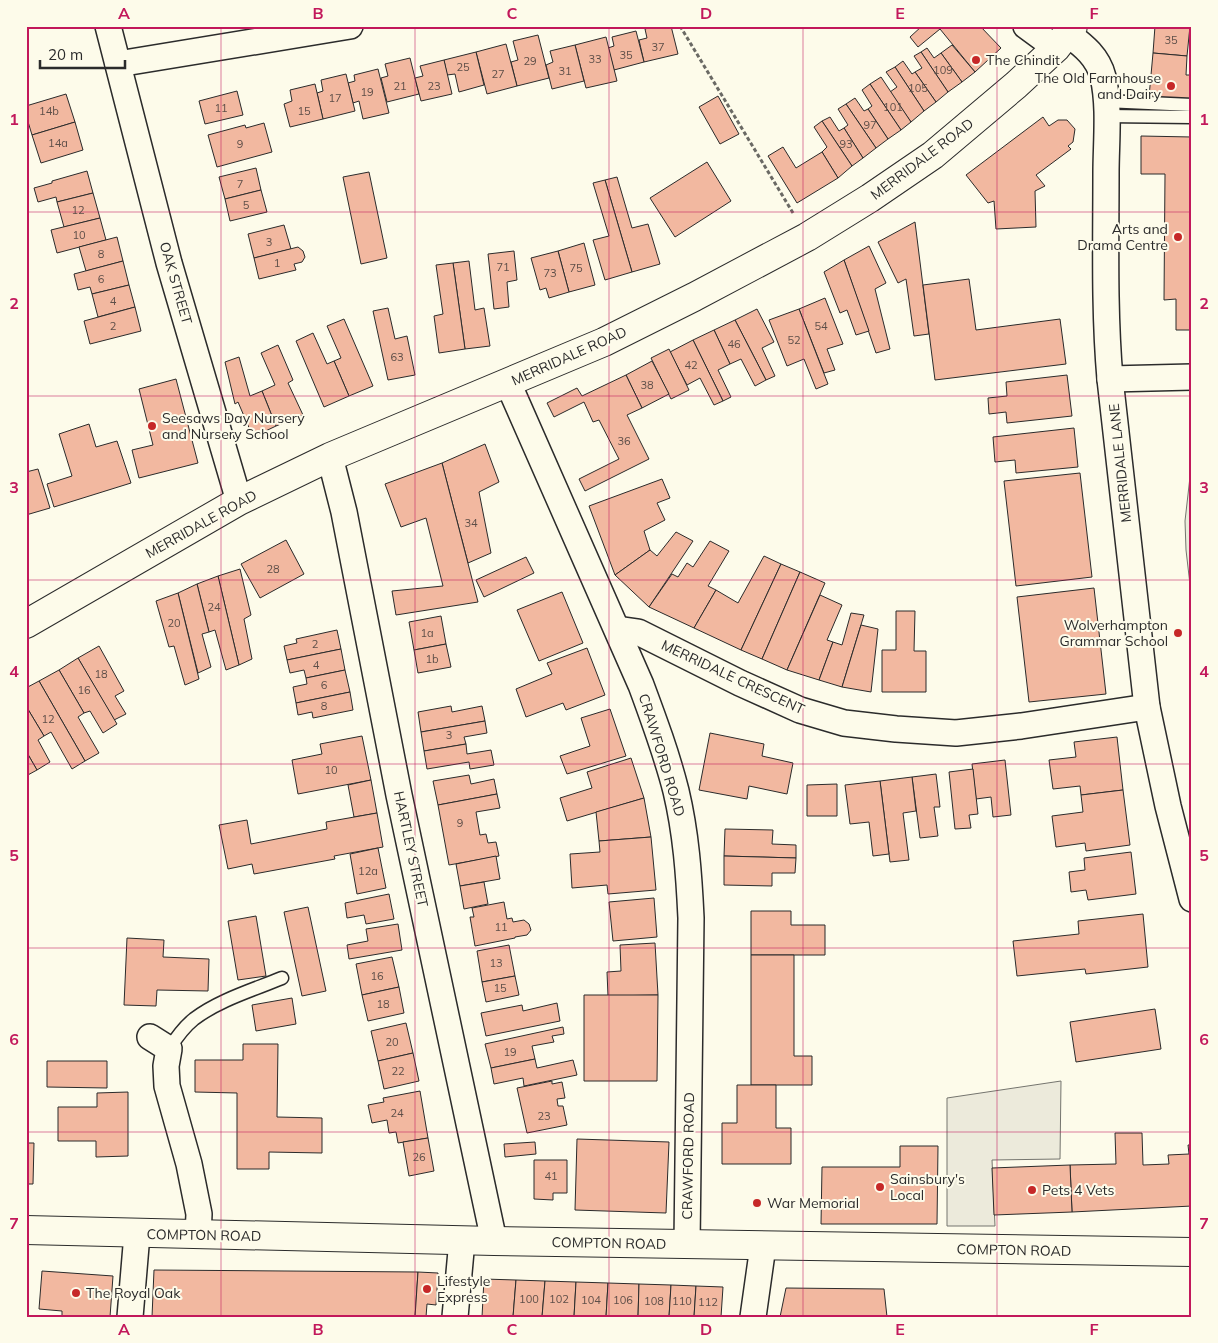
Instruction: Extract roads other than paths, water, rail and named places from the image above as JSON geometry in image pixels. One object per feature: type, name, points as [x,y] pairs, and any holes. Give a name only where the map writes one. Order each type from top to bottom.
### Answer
[{"type":"main road","name":"MERRIDALE ROAD","points":[[27,623],[238,501],[330,457],[508,384],[604,342],[807,237],[870,198],[933,155],[1016,85],[1066,36]]},
{"type":"main road","name":"COMPTON ROAD","points":[[26,1230],[494,1241],[1192,1252]]},
{"type":"street","name":"OAK STREET","points":[[108,26],[169,263],[238,501]]},
{"type":"street","points":[[118,64],[350,26]]},
{"type":"street","name":"MERRIDALE LANE","points":[[1026,26],[1066,36],[1088,50],[1097,63],[1103,78],[1106,108],[1106,334],[1110,378],[1147,707],[1168,806],[1192,899]]},
{"type":"street","points":[[1110,378],[1192,377]]},
{"type":"street","name":"CRAWFORD ROAD","points":[[508,384],[641,685],[676,791],[684,831],[690,884],[691,918],[687,1244]]},
{"type":"street","name":"HARTLEY STREET","points":[[330,457],[344,512],[399,795],[494,1241]]},
{"type":"street","name":"MERRIDALE CRESCENT","points":[[617,629],[638,632],[740,683],[800,710],[844,723],[896,730],[956,733],[1022,726],[1147,707]]},
{"type":"street","points":[[159,1043],[166,1066],[167,1086],[194,1187],[199,1214],[198,1235]]},
{"type":"street","points":[[130,1317],[137,1234]]},
{"type":"street","points":[[455,1317],[462,1240]]},
{"type":"street","points":[[753,1317],[763,1246]]},
{"type":"lane","points":[[1106,108],[1192,104]]},
{"type":"lane","points":[[1106,108],[1192,117]]},
{"type":"lane","points":[[159,1043],[179,1035],[194,1020],[221,1003],[282,978]]},
{"type":"place","name":"The Chindit","points":[[976,60]]},
{"type":"place","name":"The Old Farmhouse and Dairy","points":[[1171,86]]},
{"type":"place","name":"Arts and Drama Centre","points":[[1178,237]]},
{"type":"place","name":"Seesaws Day Nursery and Nursery School","points":[[152,426]]},
{"type":"place","name":"Wolverhampton Grammar School","points":[[1178,633]]},
{"type":"place","name":"Sainsbury's Local","points":[[880,1187]]},
{"type":"place","name":"Pets 4 Vets","points":[[1032,1190]]},
{"type":"place","name":"War Memorial","points":[[757,1203]]},
{"type":"place","name":"Lifestyle Express","points":[[427,1289]]},
{"type":"place","name":"The Royal Oak","points":[[76,1293]]}]
